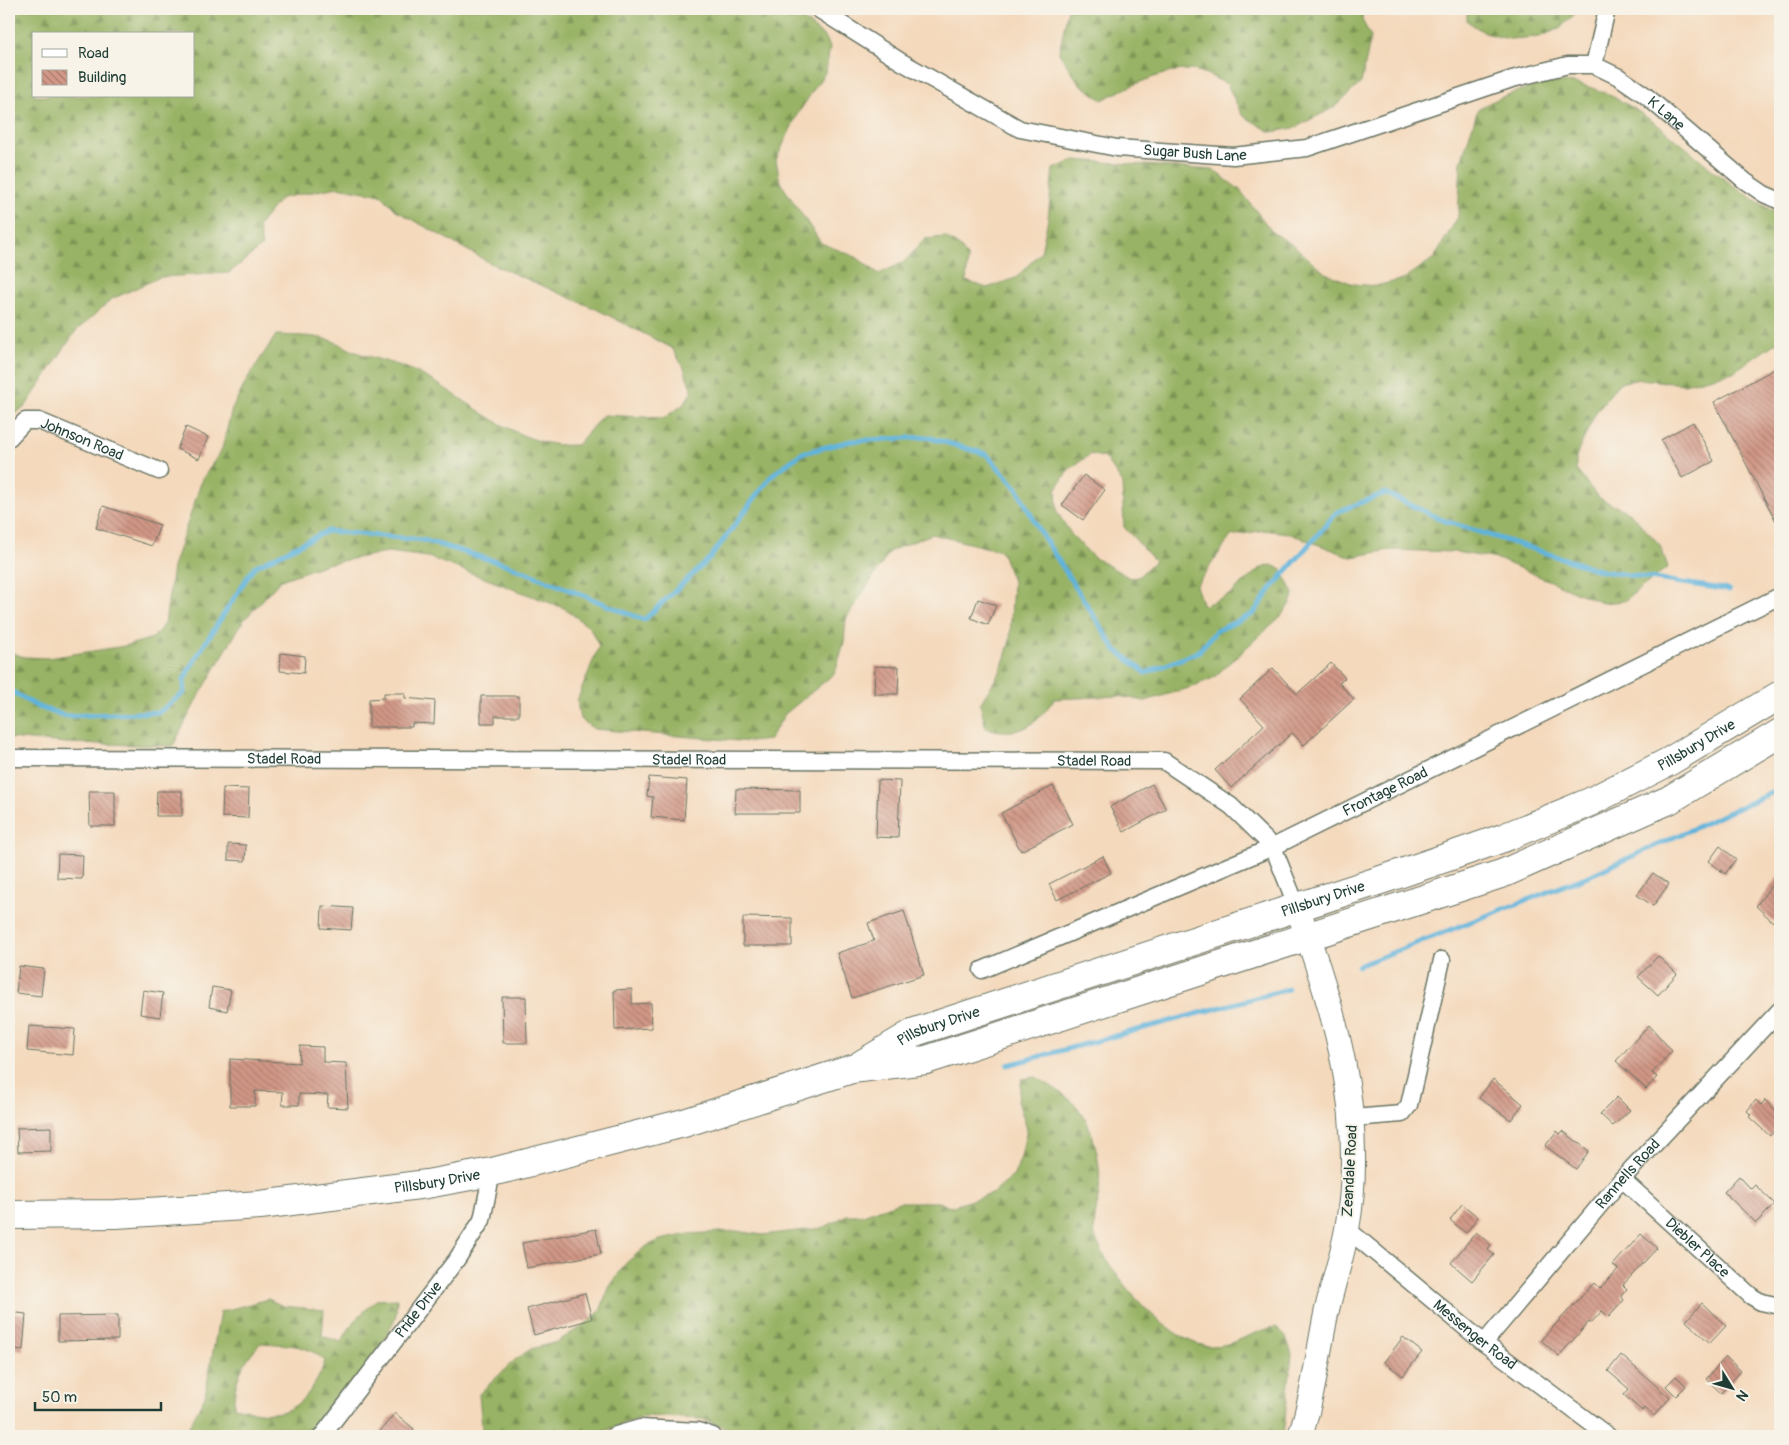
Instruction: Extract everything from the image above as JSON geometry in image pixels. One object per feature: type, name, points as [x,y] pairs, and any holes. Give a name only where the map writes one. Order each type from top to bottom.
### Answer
[{"type":"highway","name":"Pillsbury Drive","points":[[852,1069],[916,1032],[1503,838],[1590,802],[1670,761],[1780,695]]},
{"type":"highway","name":"Pillsbury Drive","points":[[9,1215],[116,1214],[260,1205],[427,1184],[492,1172],[684,1123],[852,1069],[926,1060],[1309,938],[1504,873],[1585,839],[1668,800],[1780,733]]},
{"type":"main road","name":"Zeandale Road","points":[[1298,907],[1340,1043],[1349,1086],[1353,1118],[1354,1152],[1347,1229],[1335,1274],[1300,1436]]},
{"type":"street","name":"Sugar Bush Lane","points":[[818,9],[900,61],[1020,129],[1117,148],[1233,156],[1307,148],[1512,78],[1568,65],[1594,65]]},
{"type":"street","points":[[1594,65],[1607,9]]},
{"type":"street","name":"K Lane","points":[[1594,65],[1619,76],[1645,95],[1745,181],[1764,194],[1780,201]]},
{"type":"street","name":"Johnson Road","points":[[9,438],[25,421],[38,421],[159,471]]},
{"type":"street","name":"Frontage Road","points":[[982,970],[1273,847],[1780,596]]},
{"type":"street","name":"Stadel Road","points":[[9,758],[1164,761],[1231,806],[1273,847],[1298,907]]},
{"type":"street","points":[[1353,1118],[1394,1116],[1402,1114],[1409,1105],[1442,960]]},
{"type":"street","name":"Rannells Road","points":[[1484,1343],[1622,1179],[1780,1010]]},
{"type":"street","name":"Pride Drive","points":[[322,1436],[457,1259],[482,1220],[492,1172]]},
{"type":"street","name":"Diebler Place","points":[[1622,1179],[1751,1296],[1761,1302],[1780,1306]]},
{"type":"street","name":"Messenger Road","points":[[1347,1229],[1484,1343],[1608,1436]]},
{"type":"street","points":[[613,1436],[640,1428],[698,1431],[713,1436]]},
{"type":"green space","points":[[9,9],[790,9],[826,38],[830,47],[826,71],[797,115],[776,160],[780,182],[821,243],[856,257],[879,274],[904,262],[925,239],[945,237],[961,248],[968,259],[966,281],[987,288],[1016,278],[1041,252],[1048,219],[1053,169],[1075,160],[1213,170],[1240,190],[1273,233],[1293,245],[1325,273],[1353,284],[1376,286],[1404,279],[1434,258],[1458,217],[1461,162],[1478,109],[1499,98],[1524,89],[1550,83],[1573,83],[1593,88],[1633,108],[1670,134],[1720,176],[1780,216],[1780,340],[1733,372],[1684,384],[1640,379],[1619,383],[1596,412],[1576,456],[1576,470],[1599,498],[1630,513],[1660,545],[1668,567],[1624,601],[1602,603],[1498,559],[1455,552],[1389,550],[1351,557],[1288,533],[1264,530],[1231,536],[1196,586],[1203,606],[1231,594],[1259,569],[1271,565],[1281,569],[1294,594],[1281,616],[1213,678],[1189,688],[1145,701],[1119,696],[1054,699],[1033,723],[1017,730],[1008,731],[986,728],[980,704],[1001,670],[1010,641],[1013,581],[1001,551],[932,534],[890,551],[846,619],[844,642],[835,673],[785,714],[769,740],[751,742],[594,729],[580,719],[577,701],[599,646],[590,628],[564,608],[428,557],[388,552],[326,564],[281,580],[243,621],[195,703],[173,746],[66,743],[9,738],[9,652],[24,657],[48,658],[125,646],[153,638],[165,623],[173,567],[202,480],[222,449],[232,409],[249,376],[276,335],[307,336],[329,340],[356,352],[395,364],[437,383],[514,431],[534,439],[555,444],[577,445],[603,415],[664,418],[684,404],[692,391],[684,368],[672,348],[596,309],[492,264],[397,211],[381,195],[338,187],[281,198],[258,226],[262,246],[229,273],[160,277],[112,299],[75,332],[25,407],[9,417]],"holes":[[[1091,454],[1105,458],[1122,482],[1124,527],[1155,561],[1138,577],[1130,578],[1093,557],[1071,534],[1057,512],[1056,490],[1068,470]]]},
{"type":"green space","points":[[1068,9],[1363,9],[1362,20],[1371,37],[1361,83],[1333,108],[1294,128],[1271,132],[1242,115],[1227,84],[1195,70],[1157,76],[1102,100],[1079,83],[1059,53]]},
{"type":"green space","points":[[1467,9],[1580,9],[1560,28],[1539,37],[1509,39],[1485,33],[1467,21]]},
{"type":"green space","points":[[1036,1077],[1072,1101],[1088,1124],[1098,1158],[1100,1181],[1094,1227],[1095,1236],[1102,1252],[1113,1269],[1142,1305],[1177,1334],[1195,1343],[1219,1346],[1276,1327],[1286,1337],[1292,1354],[1283,1436],[734,1436],[727,1428],[702,1419],[645,1416],[592,1436],[485,1436],[482,1428],[479,1394],[516,1359],[531,1349],[557,1342],[587,1323],[600,1311],[609,1288],[626,1263],[645,1247],[660,1240],[689,1234],[737,1231],[762,1235],[823,1228],[847,1215],[863,1215],[899,1202],[938,1202],[950,1207],[994,1193],[1014,1175],[1021,1157],[1027,1129],[1018,1101],[1022,1079]]},
{"type":"green space","points":[[268,1299],[283,1306],[324,1310],[322,1336],[341,1342],[354,1321],[376,1300],[397,1299],[395,1318],[378,1350],[333,1409],[309,1436],[184,1436],[205,1396],[220,1312]],"holes":[[[261,1343],[303,1348],[318,1355],[325,1361],[319,1377],[303,1399],[296,1405],[281,1412],[264,1413],[234,1407],[235,1389],[240,1372],[249,1357]]]},
{"type":"building","points":[[1780,366],[1780,529],[1714,402]]},
{"type":"building","points":[[1693,422],[1714,461],[1682,478],[1661,440]]},
{"type":"building","points":[[186,427],[208,437],[199,459],[177,449]]},
{"type":"building","points":[[1084,475],[1105,490],[1083,520],[1062,505]]},
{"type":"building","points":[[103,506],[160,525],[152,546],[96,528]]},
{"type":"building","points":[[978,599],[996,605],[988,625],[971,618]]},
{"type":"building","points":[[281,653],[305,656],[304,673],[280,671]]},
{"type":"building","points":[[1331,663],[1345,678],[1339,683],[1354,699],[1304,745],[1292,733],[1231,788],[1215,770],[1264,725],[1240,699],[1273,668],[1297,694]]},
{"type":"building","points":[[875,666],[899,667],[898,694],[874,694]]},
{"type":"building","points":[[384,693],[405,693],[405,698],[435,701],[434,724],[412,723],[412,727],[369,727],[369,699],[384,698]]},
{"type":"building","points":[[481,696],[519,696],[519,716],[495,716],[495,723],[481,723]]},
{"type":"building","points":[[649,777],[687,780],[684,820],[651,817],[653,797],[647,796]]},
{"type":"building","points":[[878,780],[900,781],[898,838],[876,837]]},
{"type":"building","points":[[1152,784],[1166,809],[1124,832],[1110,807]]},
{"type":"building","points":[[1053,786],[1073,824],[1021,851],[1001,813]]},
{"type":"building","points":[[223,788],[249,789],[248,818],[222,817]]},
{"type":"building","points":[[736,789],[800,790],[800,813],[735,813]]},
{"type":"building","points":[[89,791],[115,791],[115,826],[90,826]]},
{"type":"building","points":[[157,791],[182,791],[182,816],[156,816]]},
{"type":"building","points":[[228,844],[246,845],[245,861],[228,860]]},
{"type":"building","points":[[1720,846],[1736,859],[1725,874],[1709,861]]},
{"type":"building","points":[[58,854],[83,855],[82,879],[57,878]]},
{"type":"building","points":[[1103,856],[1111,873],[1057,900],[1049,884]]},
{"type":"building","points":[[1653,873],[1669,884],[1653,906],[1637,895]]},
{"type":"building","points":[[1780,874],[1780,925],[1775,920],[1773,922],[1756,906]]},
{"type":"building","points":[[322,906],[353,908],[351,930],[321,928]]},
{"type":"building","points":[[904,911],[924,975],[852,998],[837,953],[874,941],[868,923]]},
{"type":"building","points":[[743,917],[792,918],[792,946],[743,946]]},
{"type":"building","points":[[1658,956],[1677,974],[1658,995],[1638,977]]},
{"type":"building","points":[[19,966],[44,969],[41,996],[16,993]]},
{"type":"building","points":[[212,987],[231,990],[227,1011],[209,1007]]},
{"type":"building","points":[[632,989],[632,1004],[651,1003],[652,1028],[615,1030],[614,990]]},
{"type":"building","points":[[143,990],[163,993],[160,1017],[140,1014]]},
{"type":"building","points":[[502,997],[526,997],[527,1043],[503,1043]]},
{"type":"building","points":[[1649,1025],[1672,1051],[1652,1073],[1657,1077],[1646,1089],[1616,1061]]},
{"type":"building","points":[[29,1026],[75,1029],[73,1055],[27,1051]]},
{"type":"building","points":[[300,1046],[323,1047],[323,1062],[346,1063],[348,1108],[327,1107],[328,1095],[299,1094],[299,1105],[282,1105],[283,1092],[255,1091],[255,1106],[230,1106],[230,1059],[299,1063]]},
{"type":"building","points":[[1493,1079],[1523,1104],[1511,1120],[1479,1098]]},
{"type":"building","points":[[1617,1097],[1630,1110],[1613,1126],[1600,1114]]},
{"type":"building","points":[[1756,1100],[1761,1105],[1765,1100],[1780,1114],[1780,1124],[1770,1136],[1749,1117],[1751,1115],[1747,1111]]},
{"type":"building","points":[[51,1127],[51,1151],[18,1152],[17,1128]]},
{"type":"building","points":[[1557,1131],[1560,1134],[1563,1131],[1589,1151],[1576,1169],[1545,1146]]},
{"type":"building","points":[[1739,1176],[1751,1189],[1755,1185],[1775,1204],[1756,1223],[1724,1192]]},
{"type":"building","points":[[1462,1204],[1478,1217],[1466,1233],[1450,1220]]},
{"type":"building","points":[[596,1229],[601,1254],[527,1268],[522,1243]]},
{"type":"building","points":[[1476,1232],[1491,1245],[1488,1250],[1494,1255],[1472,1281],[1451,1263]]},
{"type":"building","points":[[1641,1234],[1657,1248],[1623,1285],[1627,1289],[1621,1296],[1624,1300],[1609,1317],[1602,1311],[1591,1323],[1589,1322],[1559,1356],[1541,1340],[1594,1283],[1600,1289],[1618,1269],[1613,1265]]},
{"type":"building","points":[[585,1293],[592,1319],[534,1335],[527,1309]]},
{"type":"building","points":[[1702,1303],[1726,1326],[1710,1343],[1686,1321]]},
{"type":"building","points":[[9,1312],[26,1314],[23,1350],[9,1348]]},
{"type":"building","points":[[118,1315],[118,1340],[58,1341],[58,1316]]},
{"type":"building","points":[[1403,1337],[1422,1352],[1403,1376],[1384,1362]]},
{"type":"building","points":[[1621,1355],[1670,1398],[1654,1416],[1645,1408],[1642,1411],[1624,1395],[1629,1389],[1608,1371]]},
{"type":"building","points":[[1726,1357],[1741,1371],[1721,1393],[1706,1379]]},
{"type":"building","points":[[1676,1376],[1686,1386],[1676,1396],[1666,1386]]},
{"type":"building","points":[[395,1413],[414,1429],[408,1436],[376,1436]]},
{"type":"waterway","points":[[9,690],[38,707],[66,716],[159,712],[184,693],[184,679],[254,567],[327,531],[423,540],[508,565],[644,620],[710,558],[772,475],[802,453],[851,441],[927,437],[986,454],[1017,488],[1039,530],[1115,649],[1146,673],[1198,652],[1216,631],[1253,614],[1271,589],[1337,512],[1385,493],[1445,521],[1602,571],[1729,590]]},
{"type":"waterway","points":[[1358,966],[1591,875],[1780,789]]},
{"type":"waterway","points":[[1008,1065],[1288,989]]}]
